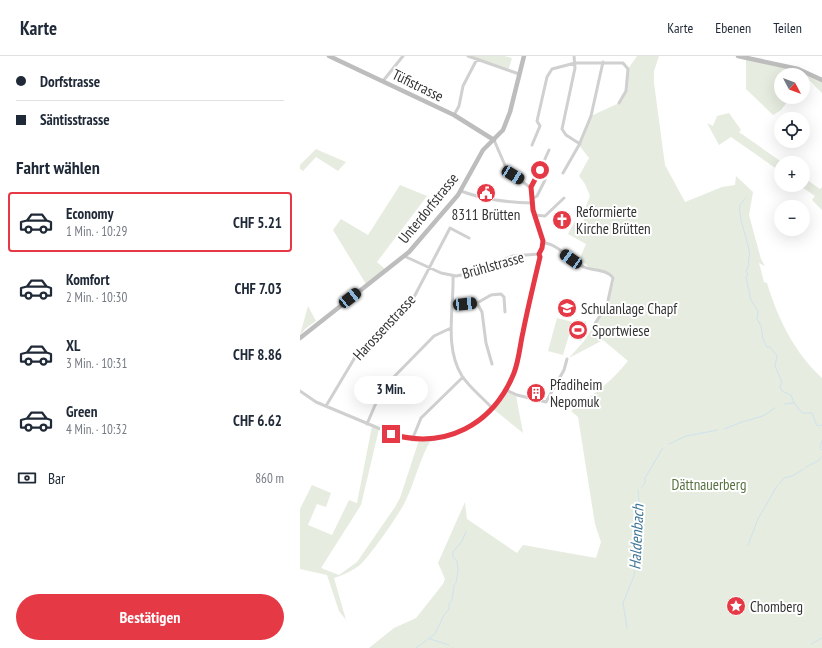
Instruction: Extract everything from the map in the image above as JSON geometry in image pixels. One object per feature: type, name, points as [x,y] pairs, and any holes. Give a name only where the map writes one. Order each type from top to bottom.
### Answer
[{"type":"street","name":"Tüfistrasse","points":[[329,56],[454,115],[494,140]]},
{"type":"street","points":[[383,81],[403,56]]},
{"type":"street","points":[[468,56],[519,74]]},
{"type":"street","name":"Unterdorfstrasse","points":[[300,338],[404,256],[461,191],[483,150],[500,134],[508,117],[524,56]]},
{"type":"street","points":[[574,56],[575,63],[562,129],[566,135],[580,145]]},
{"type":"street","points":[[738,56],[798,69],[822,80]]},
{"type":"street","points":[[454,115],[459,106],[463,86],[477,59]]},
{"type":"street","points":[[563,173],[580,145],[593,109],[602,62]]},
{"type":"street","points":[[532,145],[540,126],[537,121],[548,74],[556,68],[575,63],[620,62],[626,66],[626,91],[618,103]]},
{"type":"street","points":[[494,140],[507,170],[531,187]]},
{"type":"street","points":[[300,391],[312,400],[366,424],[391,434],[412,440],[431,440],[456,434],[492,408],[506,390],[517,362],[540,257],[539,254],[542,250],[543,243],[534,215],[531,187],[549,150]]},
{"type":"street","points":[[532,199],[537,196],[545,180]]},
{"type":"street","points":[[461,191],[487,199],[510,203],[532,204]]},
{"type":"street","points":[[534,215],[545,216],[564,198]]},
{"type":"street","name":"Harossenstrasse","points":[[326,406],[357,354],[413,299],[450,228],[469,238]]},
{"type":"street","points":[[543,243],[551,245],[584,268],[608,273],[613,278],[614,282],[607,305],[594,325]]},
{"type":"street","name":"Brühlstrasse","points":[[404,256],[441,274],[453,276],[464,275],[513,256],[539,254]]},
{"type":"street","points":[[453,276],[451,328],[455,362],[463,377],[492,408]]},
{"type":"street","points":[[452,304],[476,303],[491,296],[501,294],[504,296],[505,312]]},
{"type":"street","points":[[476,303],[482,312],[486,343],[492,364]]},
{"type":"street","points":[[366,424],[382,389],[434,336],[451,328]]},
{"type":"street","points":[[506,390],[516,395],[546,402],[562,373],[567,359]]},
{"type":"street","points":[[412,440],[421,418],[463,377]]},
{"type":"green space","points":[[468,56],[504,56],[512,58],[508,71]]},
{"type":"green space","name":"Dättnauerberg","points":[[637,56],[659,56],[654,71],[654,83],[665,165],[685,202],[722,187],[735,185],[736,176],[753,192],[749,215],[761,259],[765,266],[759,263],[764,282],[767,283],[776,309],[795,346],[822,378],[822,648],[369,648],[394,628],[416,618],[443,584],[445,579],[438,563],[465,502],[467,519],[517,553],[523,545],[596,558],[601,542],[595,524],[578,417],[571,411],[608,382],[628,361],[603,340],[569,358],[584,341],[604,311],[614,282],[611,275],[589,268],[580,258],[586,244],[568,234],[575,221],[592,229],[584,223],[583,214],[590,196],[585,184],[579,176],[589,158],[579,145],[591,116],[619,103],[626,91],[628,69]]},
{"type":"green space","points":[[746,58],[793,68],[774,68],[774,104],[786,104],[781,110],[774,112],[773,115],[746,89]]},
{"type":"green space","points":[[810,74],[822,80],[822,93],[810,81]]},
{"type":"green space","points":[[729,113],[741,130],[739,132],[774,157],[774,167],[731,137],[719,145],[707,123],[713,126],[717,116]]},
{"type":"green space","points":[[316,149],[346,162],[338,171],[316,157],[303,171],[300,169],[300,165]]},
{"type":"green space","points":[[810,182],[820,189],[822,187],[822,210],[812,200],[815,196],[809,192]]},
{"type":"green space","points":[[400,185],[427,196],[377,262],[385,269],[366,284],[333,230],[341,219],[368,235]]},
{"type":"green space","points":[[308,306],[316,321],[306,328],[300,335]]},
{"type":"green space","points":[[557,318],[573,322],[563,355],[548,351]]},
{"type":"green space","name":"Sportwiese","points":[[576,319],[586,322],[581,341],[571,338]]},
{"type":"green space","points":[[506,390],[516,395],[523,433],[492,408]]},
{"type":"green space","points":[[372,426],[379,429],[361,505],[321,568],[339,575],[357,562],[395,507],[400,498],[419,440],[431,440],[423,455],[405,502],[372,552],[361,564],[341,576],[334,578],[346,620],[339,611],[327,575],[300,569],[300,509],[312,485],[331,493],[326,507],[317,504],[308,525],[332,535],[349,500],[357,503]]},
{"type":"waterway","points":[[746,198],[740,204],[739,209],[749,252],[749,265],[746,271],[748,274],[746,277],[751,300],[758,311],[757,319],[761,326],[763,339],[767,347],[770,347],[777,356],[775,366],[782,382],[780,387],[782,391],[791,395],[794,403],[802,413],[812,413],[817,426],[822,425]]},
{"type":"waterway","name":"Haldenbach","points":[[784,404],[794,403]]},
{"type":"waterway","name":"Haldenbach","points":[[724,429],[763,416],[775,408]]},
{"type":"waterway","name":"Haldenbach","points":[[669,444],[686,436],[718,430]]},
{"type":"waterway","points":[[822,440],[820,448],[822,450]]},
{"type":"waterway","name":"Haldenbach","points":[[642,487],[645,483],[645,478],[663,448]]},
{"type":"waterway","points":[[806,467],[818,461],[821,457]]},
{"type":"waterway","points":[[779,484],[784,478],[792,476],[804,469]]},
{"type":"waterway","points":[[748,545],[758,519],[777,486]]},
{"type":"waterway","name":"Haldenbach","points":[[627,628],[623,603],[634,576],[639,542],[639,534],[636,527],[640,513],[638,490]]},
{"type":"waterway","points":[[416,648],[435,634],[444,615],[449,609],[458,571],[457,561],[453,557],[453,552],[462,541],[466,532]]},
{"type":"waterway","points":[[811,644],[822,638]]},
{"type":"waterway","points":[[430,639],[449,645]]},
{"type":"place","name":"8311 Brütten","points":[[486,193]]},
{"type":"place","name":"Reformierte Kirche Brütten","points":[[562,220]]},
{"type":"place","name":"Schulanlage Chapf","points":[[567,308]]},
{"type":"place","name":"Sportwiese","points":[[578,330]]},
{"type":"place","name":"Pfadiheim Nepomuk","points":[[536,393]]},
{"type":"place","name":"Chomberg","points":[[736,606]]},
{"type":"route","points":[[391,434],[412,440],[431,440],[456,434],[489,411],[499,400],[508,386],[515,371],[540,257],[539,254],[543,245],[542,235],[536,223],[533,210],[531,187],[540,170]]}]
